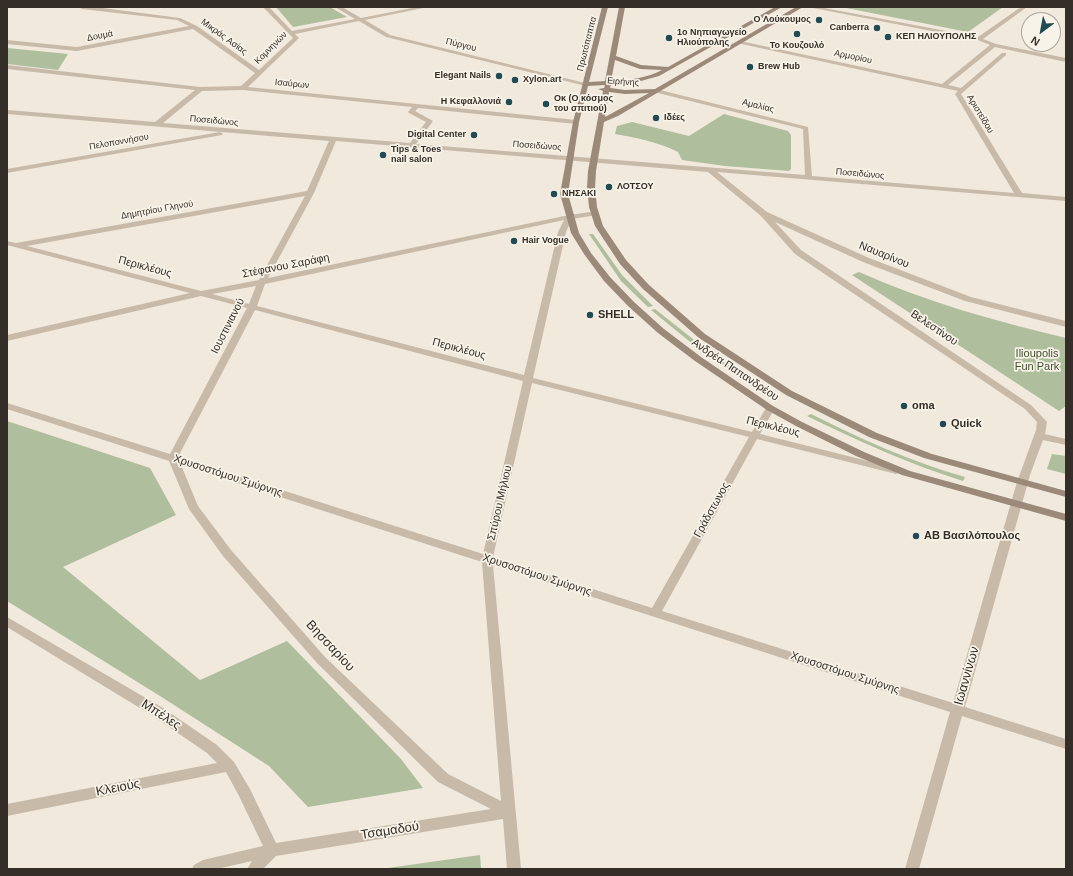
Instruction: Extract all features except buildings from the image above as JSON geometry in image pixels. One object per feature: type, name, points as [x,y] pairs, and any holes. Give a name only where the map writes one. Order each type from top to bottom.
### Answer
[{"type":"street","name":"Μικράς Ασίας","points":[[82,7],[178,19],[195,27],[258,73]]},
{"type":"street","points":[[266,7],[290,33]]},
{"type":"street","name":"Πύργου","points":[[338,7],[394,38],[586,84]]},
{"type":"street","name":"Κομνηνών","points":[[290,33],[425,7]]},
{"type":"street","name":"Πρωτόπαππα","points":[[586,84],[605,7]]},
{"type":"street","points":[[601,121],[622,7]]},
{"type":"street","name":"Ειρήνης","points":[[607,87],[657,75],[779,7]]},
{"type":"street","name":"Ειρήνης","points":[[586,84],[632,92],[656,91],[800,7]]},
{"type":"street","points":[[811,7],[979,39],[994,45],[1066,60]]},
{"type":"street","points":[[979,39],[1024,7]]},
{"type":"street","name":"Δουμά","points":[[7,42],[77,49],[195,27]]},
{"type":"street","name":"Κομνηνών","points":[[243,88],[296,38],[290,33]]},
{"type":"street","name":"Αρμορίου","points":[[740,43],[962,90]]},
{"type":"street","points":[[994,45],[1004,54],[1066,66]]},
{"type":"street","points":[[944,85],[994,45]]},
{"type":"street","name":"Αριστείδου","points":[[1004,54],[958,94],[1020,196]]},
{"type":"street","points":[[613,57],[640,67],[663,68],[674,66]]},
{"type":"street","name":"Ισαύρων","points":[[7,66],[200,89],[243,88],[576,122]]},
{"type":"street","name":"Ανδρέα Παπανδρέου","points":[[586,84],[576,122],[564,194],[569,217],[575,233],[588,254],[607,279],[661,332],[698,360],[770,408],[860,454],[906,473],[1066,518]]},
{"type":"street","points":[[156,125],[200,89]]},
{"type":"street","points":[[601,121],[616,115],[656,91]]},
{"type":"street","name":"Αμαλίας","points":[[656,91],[806,128],[809,179]]},
{"type":"street","points":[[411,146],[430,122],[412,112],[416,106]]},
{"type":"street","name":"Ποσειδώνος","points":[[7,112],[235,132],[1066,199]]},
{"type":"street","name":"Ανδρέα Παπανδρέου","points":[[601,121],[592,171],[591,188],[594,213],[599,226],[623,262],[646,287],[702,336],[744,365],[789,393],[829,414],[873,434],[928,456],[1066,494]]},
{"type":"street","name":"Πελοποννήσου","points":[[7,171],[235,132]]},
{"type":"street","name":"Ιουστινιανού","points":[[173,458],[252,308],[262,282],[310,193],[334,140]]},
{"type":"street","name":"Ναυαρίνου","points":[[710,170],[764,214],[866,260],[968,299],[1066,324]]},
{"type":"street","name":"Δημητρίου Γληνού","points":[[9,245],[310,193]]},
{"type":"street","points":[[569,217],[594,213]]},
{"type":"street","name":"Βελεστίνου","points":[[764,214],[798,252],[1028,407],[1042,422],[1040,436]]},
{"type":"street","name":"Στέφανου Σαράφη","points":[[7,338],[199,294],[569,217]]},
{"type":"street","name":"Σπύρου Μήλιου","points":[[514,869],[487,559],[562,232],[569,217]]},
{"type":"street","name":"Περικλέους","points":[[9,245],[528,379],[906,473]]},
{"type":"street","name":"Χρυσοστόμου Σμύρνης","points":[[7,406],[1066,744]]},
{"type":"street","name":"Γράδστωνος","points":[[655,613],[754,434],[770,408]]},
{"type":"street","points":[[1022,482],[1040,436],[1066,442]]},
{"type":"street","name":"Βησσαρίου","points":[[173,458],[193,507],[227,553],[320,660],[443,778],[509,812]]},
{"type":"street","name":"Ιωαννίνων","points":[[912,869],[1022,482]]},
{"type":"street","name":"Μπέλες","points":[[7,621],[158,712],[212,749],[229,766],[245,793],[272,850]]},
{"type":"street","name":"Κλειούς","points":[[7,810],[229,766]]},
{"type":"street","name":"Τσαμαδού","points":[[199,869],[202,866],[272,850],[509,812]]},
{"type":"street","points":[[254,869],[272,850]]},
{"type":"green space","points":[[276,7],[330,7],[347,17],[293,27]]},
{"type":"green space","points":[[841,7],[1003,7],[968,32]]},
{"type":"green space","points":[[7,48],[68,54],[58,70],[7,64]]},
{"type":"green space","points":[[724,114],[788,131],[791,135],[791,169],[789,171],[725,166],[682,160],[678,152],[663,146],[615,134],[617,126],[632,122],[689,136]]},
{"type":"green space","points":[[589,234],[593,234],[622,275],[653,306],[648,307],[621,281]]},
{"type":"green space","name":"Ilioupolis Fun Park","points":[[859,272],[935,302],[1013,325],[1066,338],[1066,406],[1059,411],[852,275]]},
{"type":"green space","points":[[655,309],[708,351],[752,381],[747,382],[689,341],[651,310]]},
{"type":"green space","points":[[811,414],[886,449],[965,477],[963,481],[903,460],[807,416]]},
{"type":"green space","points":[[7,421],[150,468],[176,515],[63,567],[200,680],[287,641],[401,759],[423,788],[308,807],[269,766],[7,601]]},
{"type":"green space","points":[[1052,454],[1066,456],[1066,474],[1047,469]]},
{"type":"green space","points":[[480,855],[481,869],[381,869]]},
{"type":"place","name":"Ο Λούκουμος","points":[[819,20]]},
{"type":"place","name":"Canberra","points":[[877,28]]},
{"type":"place","name":"Το Κουζουλό","points":[[797,34]]},
{"type":"place","name":"ΚΕΠ ΗΛΙΟΥΠΟΛΗΣ","points":[[888,37]]},
{"type":"place","name":"1ο Νηπιαγωγείο Ηλιούπολης","points":[[669,38]]},
{"type":"place","name":"Brew Hub","points":[[750,67]]},
{"type":"place","name":"Elegant Nails","points":[[499,76]]},
{"type":"place","name":"Xylon.art","points":[[515,80]]},
{"type":"place","name":"Η Κεφαλλονιά","points":[[509,102]]},
{"type":"place","name":"Οκ (Ο κόσμος του σπιτιού)","points":[[546,104]]},
{"type":"place","name":"Ιδέες","points":[[656,118]]},
{"type":"place","name":"Digital Center","points":[[474,135]]},
{"type":"place","name":"Tips & Toes nail salon","points":[[383,155]]},
{"type":"place","name":"ΛΟΤΣΟΥ","points":[[609,187]]},
{"type":"place","name":"ΝΗΣΑΚΙ","points":[[554,194]]},
{"type":"place","name":"Hair Vogue","points":[[514,241]]},
{"type":"place","name":"SHELL","points":[[590,315]]},
{"type":"place","name":"oma","points":[[904,406]]},
{"type":"place","name":"Quick","points":[[943,424]]},
{"type":"place","name":"ΑΒ Βασιλόπουλος","points":[[916,536]]}]
